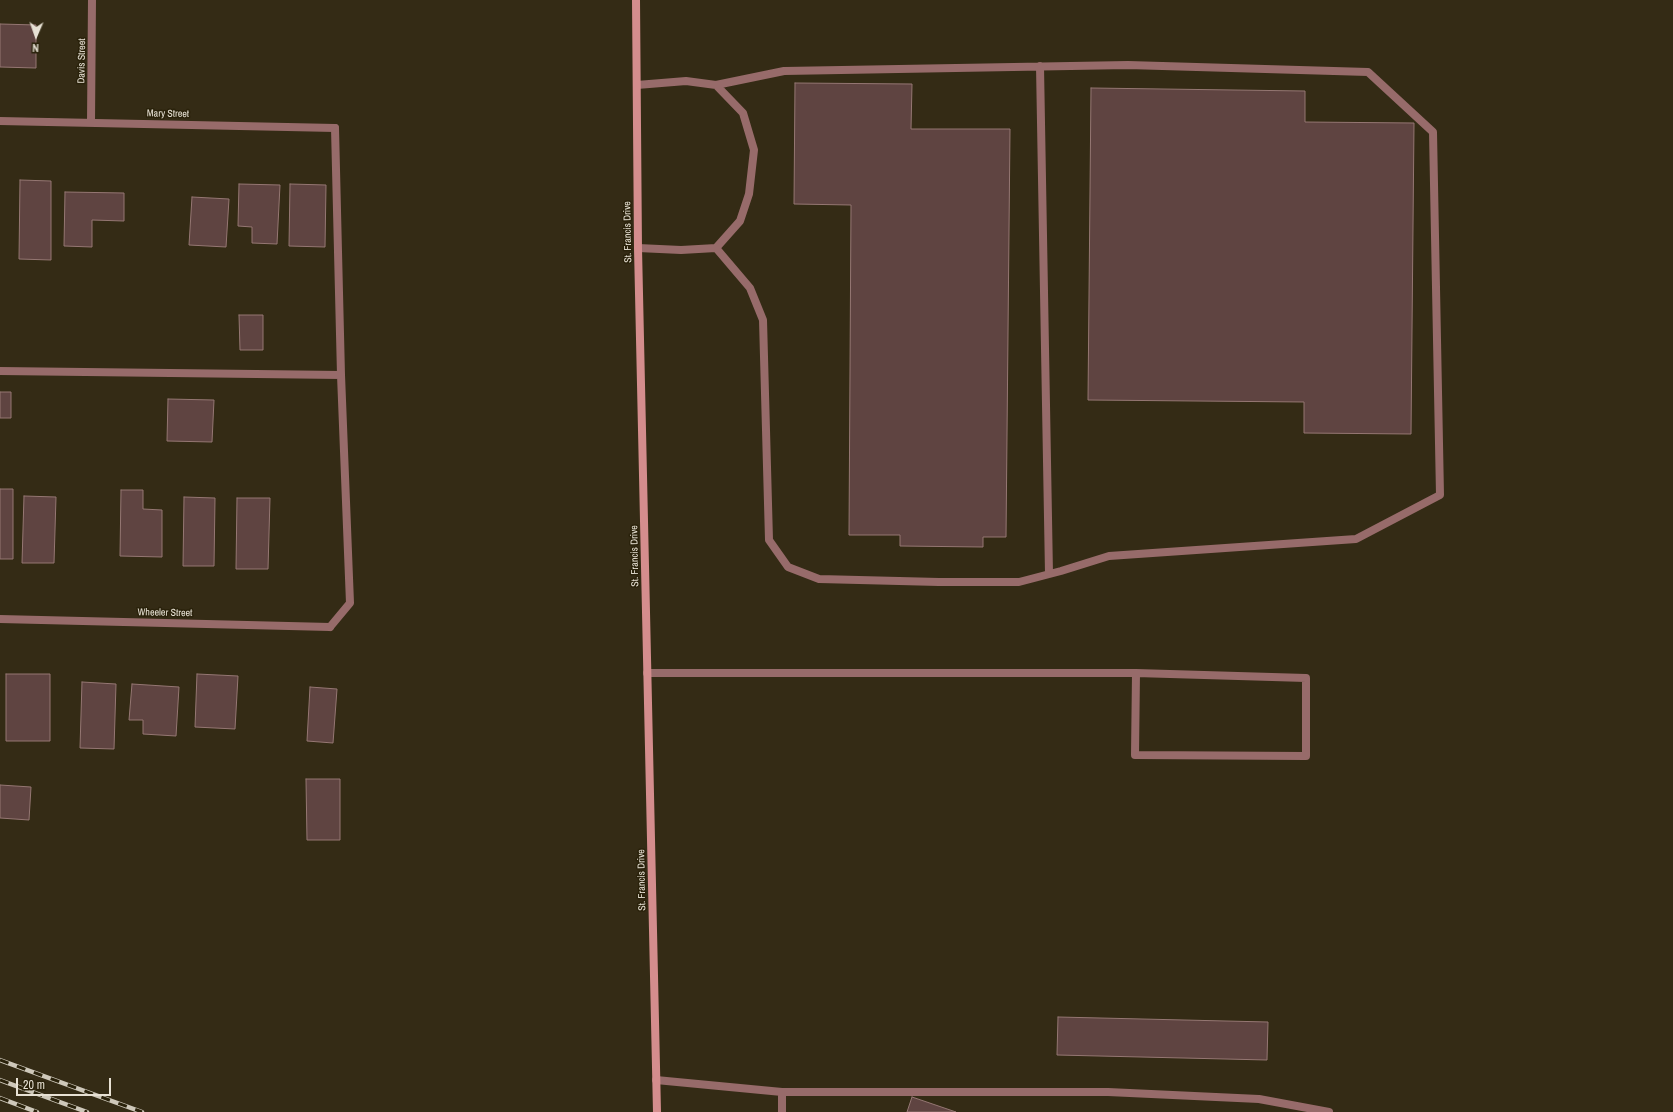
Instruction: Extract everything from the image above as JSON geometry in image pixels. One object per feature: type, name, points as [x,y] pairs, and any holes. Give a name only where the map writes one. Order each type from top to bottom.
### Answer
[{"type":"street","name":"Davis Street","points":[[91,122],[92,0]]},
{"type":"street","name":"St. Francis Drive","points":[[636,0],[638,248],[657,1112]]},
{"type":"street","points":[[637,85],[686,81],[716,85],[784,71],[1040,66],[1128,65],[1368,72],[1433,132],[1440,495],[1356,538],[1109,556],[1019,582],[819,579],[788,567],[768,540],[763,320],[750,288],[716,248]]},
{"type":"street","points":[[1040,66],[1049,574]]},
{"type":"street","points":[[638,248],[681,250],[716,248],[740,221],[749,194],[754,150],[743,113],[716,85]]},
{"type":"street","name":"Mary Street","points":[[0,121],[335,128],[341,375]]},
{"type":"street","points":[[0,371],[341,375]]},
{"type":"street","name":"Wheeler Street","points":[[0,619],[330,626],[350,603],[341,375]]},
{"type":"street","points":[[647,673],[1136,673],[1306,678],[1306,756],[1136,755],[1136,673]]},
{"type":"street","points":[[656,1080],[782,1092],[1108,1092],[1259,1099],[1329,1112]]},
{"type":"street","points":[[782,1092],[782,1112]]},
{"type":"building","points":[[0,24],[36,25],[36,68],[0,67]]},
{"type":"building","points":[[795,83],[912,84],[911,129],[1010,129],[1006,537],[983,537],[983,547],[900,546],[900,535],[849,535],[851,205],[794,204]]},
{"type":"building","points":[[1091,88],[1305,91],[1305,122],[1414,123],[1411,434],[1304,433],[1304,402],[1088,400]]},
{"type":"building","points":[[20,180],[51,181],[51,260],[19,259]]},
{"type":"building","points":[[239,184],[280,185],[277,244],[252,243],[252,227],[238,226]]},
{"type":"building","points":[[290,184],[326,185],[325,247],[289,246]]},
{"type":"building","points":[[65,192],[124,193],[124,221],[92,220],[92,247],[64,246]]},
{"type":"building","points":[[192,197],[229,199],[226,247],[189,245]]},
{"type":"building","points":[[239,315],[263,315],[263,350],[240,350]]},
{"type":"building","points":[[0,392],[11,392],[11,418],[0,418]]},
{"type":"building","points":[[168,399],[214,400],[212,442],[167,441]]},
{"type":"building","points":[[0,489],[13,489],[13,559],[0,559]]},
{"type":"building","points":[[121,490],[143,490],[143,509],[162,510],[162,557],[120,556]]},
{"type":"building","points":[[24,496],[56,497],[54,563],[22,563]]},
{"type":"building","points":[[184,497],[215,498],[214,566],[183,566]]},
{"type":"building","points":[[237,498],[270,498],[268,569],[236,569]]},
{"type":"building","points":[[6,674],[50,674],[50,741],[6,741]]},
{"type":"building","points":[[197,674],[238,676],[235,729],[195,727]]},
{"type":"building","points":[[82,682],[116,684],[114,749],[80,748]]},
{"type":"building","points":[[132,684],[179,687],[176,736],[143,734],[143,720],[129,720]]},
{"type":"building","points":[[310,687],[337,689],[333,743],[307,741]]},
{"type":"building","points":[[306,779],[340,779],[340,840],[307,840]]},
{"type":"building","points":[[0,785],[31,787],[29,820],[0,818]]},
{"type":"building","points":[[1058,1017],[1268,1022],[1267,1060],[1057,1055]]},
{"type":"building","points":[[912,1097],[956,1112],[907,1112]]},
{"type":"railway","points":[[0,1060],[142,1112]]},
{"type":"railway","points":[[0,1080],[87,1112]]},
{"type":"railway","points":[[0,1098],[37,1112]]}]
